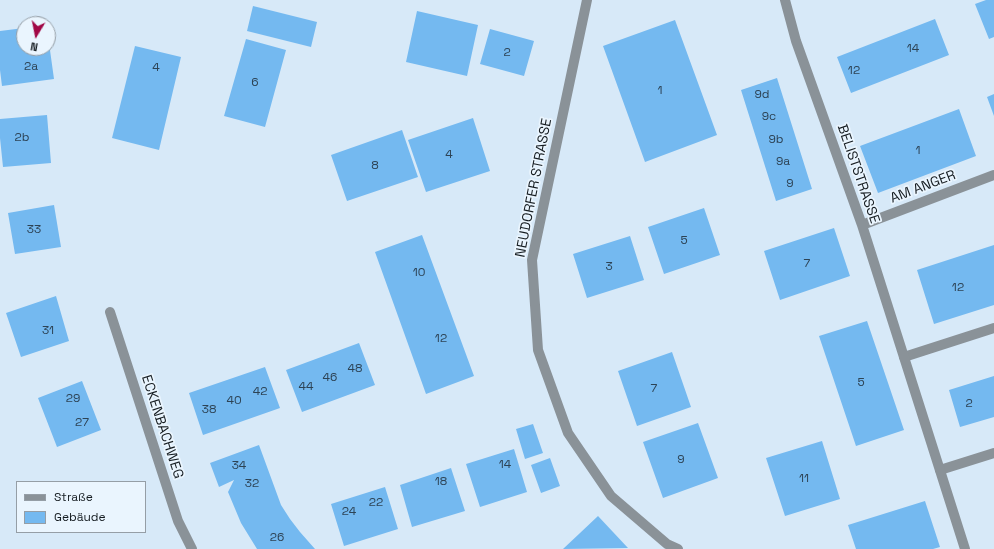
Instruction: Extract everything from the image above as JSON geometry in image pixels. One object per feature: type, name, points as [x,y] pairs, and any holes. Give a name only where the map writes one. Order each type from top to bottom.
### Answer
[{"type":"street","name":"NEUDORFER STRASSE","points":[[587,0],[532,260],[538,350],[568,433],[610,496],[665,546],[678,549]]},
{"type":"street","name":"BELISTSTRASSE","points":[[785,0],[796,41],[862,225],[965,549]]},
{"type":"street","name":"AM ANGER","points":[[862,225],[994,175]]},
{"type":"street","name":"ECKENBACHWEG","points":[[110,312],[178,521],[192,549]]},
{"type":"street","points":[[904,357],[994,328]]},
{"type":"street","points":[[940,470],[994,453]]},
{"type":"building","points":[[986,0],[994,0],[994,37],[989,39],[975,4]]},
{"type":"building","points":[[253,6],[317,22],[311,47],[247,31]]},
{"type":"building","points":[[417,11],[478,25],[467,76],[406,62]]},
{"type":"building","points":[[935,19],[949,55],[851,93],[837,57]]},
{"type":"building","points":[[675,20],[717,135],[645,162],[603,46]]},
{"type":"building","points":[[16,29],[16,56],[51,56],[54,79],[2,86],[0,70],[0,31]]},
{"type":"building","points":[[490,29],[534,41],[524,76],[480,64]]},
{"type":"building","points":[[246,39],[286,50],[265,127],[224,116]]},
{"type":"building","points":[[135,46],[181,57],[159,150],[112,138]]},
{"type":"building","points":[[777,78],[812,189],[776,201],[741,90]]},
{"type":"building","points":[[994,94],[994,116],[987,97]]},
{"type":"building","points":[[959,109],[976,156],[878,193],[860,146]]},
{"type":"building","points":[[47,115],[51,163],[3,167],[0,119]]},
{"type":"building","points":[[473,118],[490,171],[426,192],[408,140]]},
{"type":"building","points":[[402,130],[418,177],[347,201],[331,155]]},
{"type":"building","points":[[54,205],[61,247],[15,254],[8,213]]},
{"type":"building","points":[[704,208],[720,255],[664,274],[648,227]]},
{"type":"building","points":[[834,228],[850,276],[780,300],[764,251]]},
{"type":"building","points":[[422,235],[474,376],[426,394],[375,252]]},
{"type":"building","points":[[630,236],[644,280],[587,298],[573,254]]},
{"type":"building","points":[[994,245],[994,305],[934,324],[917,270]]},
{"type":"building","points":[[56,296],[69,341],[21,357],[6,313]]},
{"type":"building","points":[[867,321],[904,430],[856,446],[819,336]]},
{"type":"building","points":[[359,343],[375,385],[302,412],[286,370]]},
{"type":"building","points":[[672,352],[691,407],[637,426],[618,371]]},
{"type":"building","points":[[265,367],[280,408],[203,435],[189,393]]},
{"type":"building","points":[[994,376],[994,417],[960,427],[949,390]]},
{"type":"building","points":[[82,381],[101,430],[57,447],[38,398]]},
{"type":"building","points":[[698,423],[718,478],[663,498],[643,442]]},
{"type":"building","points":[[533,424],[543,453],[525,459],[516,429]]},
{"type":"building","points":[[822,441],[840,499],[785,516],[766,458]]},
{"type":"building","points":[[259,445],[281,505],[300,532],[315,549],[257,549],[241,523],[228,492],[234,480],[219,487],[210,463]]},
{"type":"building","points":[[514,449],[527,492],[480,507],[466,464]]},
{"type":"building","points":[[550,458],[560,486],[541,493],[531,465]]},
{"type":"building","points":[[451,468],[465,511],[412,527],[400,485]]},
{"type":"building","points":[[385,487],[398,529],[344,546],[331,504]]},
{"type":"building","points":[[925,501],[940,547],[933,549],[856,549],[848,525]]},
{"type":"building","points":[[598,516],[628,548],[563,549],[580,533]]}]
